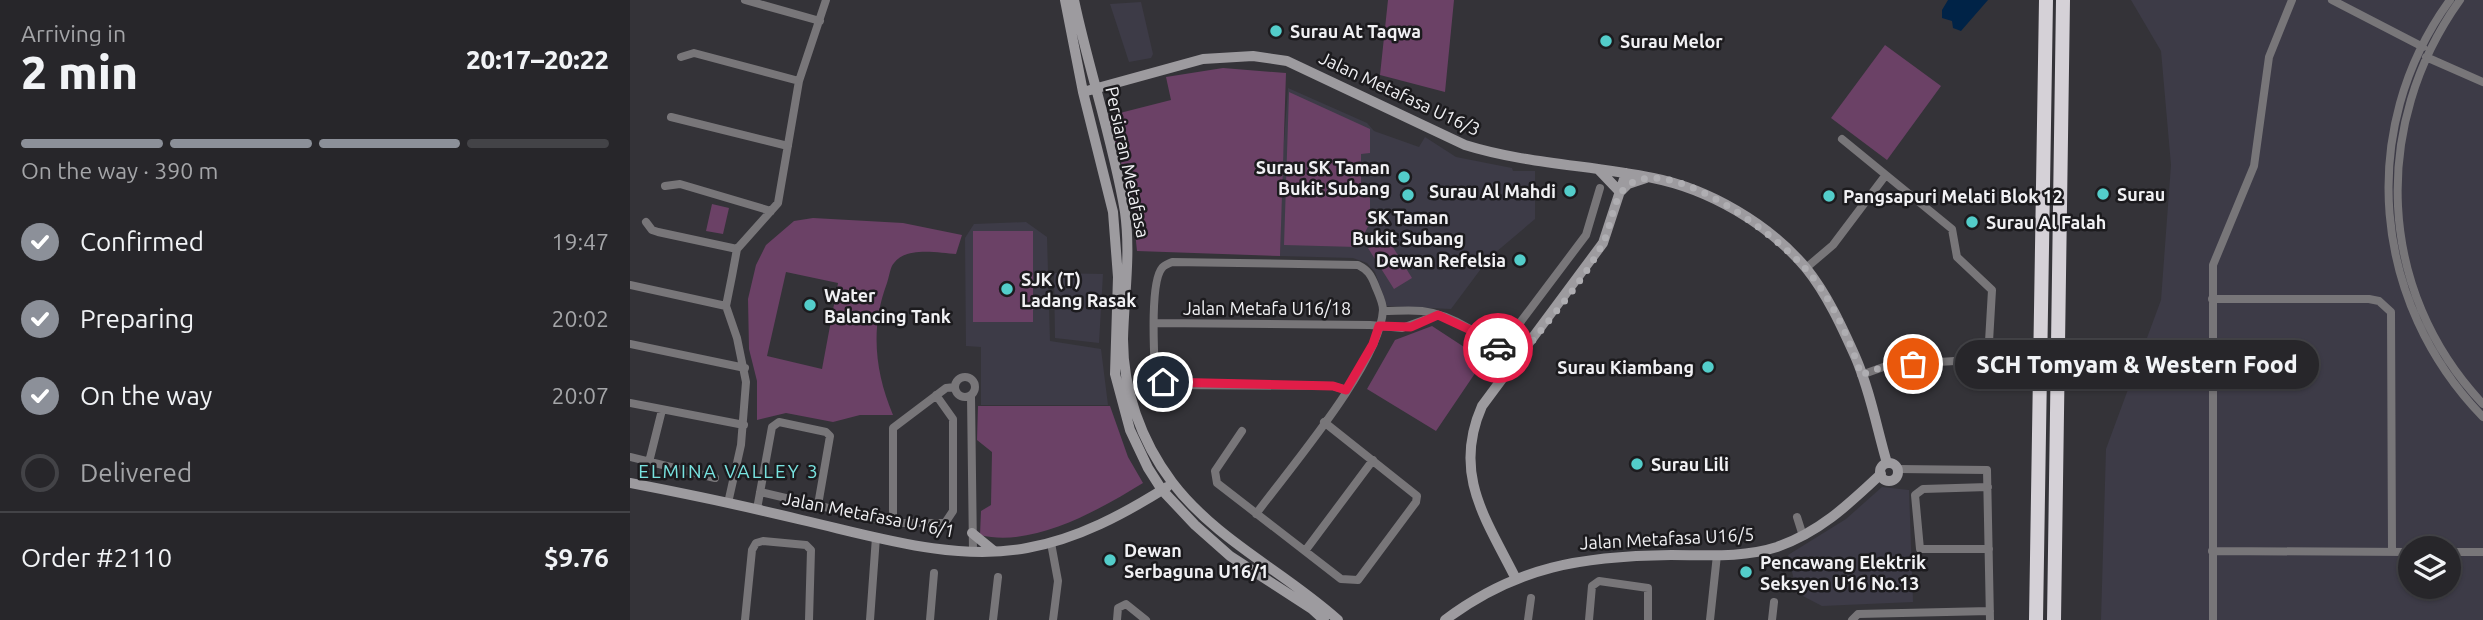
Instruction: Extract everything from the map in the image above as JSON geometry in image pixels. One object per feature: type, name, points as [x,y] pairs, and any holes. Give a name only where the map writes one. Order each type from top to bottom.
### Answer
[{"type":"highway","points":[[2036,620],[2046,0]]},
{"type":"highway","points":[[2054,620],[2063,0]]},
{"type":"street","points":[[745,0],[820,21]]},
{"type":"street","points":[[728,503],[744,425],[745,368],[726,306],[737,249],[778,203],[799,81],[827,0]]},
{"type":"street","name":"Persiaran Metafasa","points":[[1065,0],[1083,92],[1114,212],[1118,277],[1115,374],[1130,430],[1162,490],[1230,556],[1312,609],[1324,620]]},
{"type":"street","name":"Persiaran Metafasa","points":[[1074,0],[1125,211],[1129,263],[1123,341],[1131,397],[1140,428],[1173,484],[1203,519],[1314,598],[1338,620]]},
{"type":"street","points":[[2213,620],[2214,258],[2255,166],[2269,57],[2292,0]]},
{"type":"street","points":[[2332,0],[2420,46],[2427,54],[2483,82]]},
{"type":"street","points":[[2450,0],[2420,46],[2400,98],[2390,152],[2389,206],[2396,257],[2409,303],[2450,380],[2483,417]]},
{"type":"street","points":[[2460,0],[2416,77],[2402,127],[2398,180],[2400,231],[2412,280],[2428,323],[2458,375],[2483,404]]},
{"type":"street","points":[[681,57],[694,53],[799,81]]},
{"type":"street","name":"Jalan Metafasa U16/3","points":[[1083,92],[1203,59],[1253,56],[1287,61],[1465,145],[1494,154],[1649,177],[1680,184],[1714,198],[1753,222],[1806,268],[1830,305],[1861,375],[1892,466]]},
{"type":"street","points":[[671,117],[788,146]]},
{"type":"street","points":[[1842,139],[1952,229],[1957,257],[1991,287],[1991,356],[1984,362],[1889,365],[1861,375]]},
{"type":"street","points":[[1597,169],[1611,179],[1620,192]]},
{"type":"street","points":[[1516,579],[1473,489],[1469,464],[1470,444],[1482,407],[1592,261],[1611,225],[1626,173]]},
{"type":"street","points":[[1806,268],[1832,244],[1885,176]]},
{"type":"street","points":[[1620,192],[1628,184],[1649,177]]},
{"type":"street","points":[[665,186],[680,184],[771,211]]},
{"type":"street","points":[[1533,339],[1515,329],[1586,235],[1600,188]]},
{"type":"street","points":[[1592,219],[1611,225]]},
{"type":"street","points":[[646,222],[652,230],[658,232],[737,249]]},
{"type":"street","points":[[1256,514],[1324,422],[1346,390],[1373,344],[1383,311],[1371,275],[1358,265],[1172,262],[1163,266],[1158,275],[1155,373],[1169,385],[1333,386],[1346,390]]},
{"type":"street","points":[[1551,284],[1566,296]]},
{"type":"street","points":[[630,285],[726,306]]},
{"type":"street","points":[[2212,299],[2369,299],[2379,301],[2391,312],[2392,552]]},
{"type":"street","points":[[1383,311],[1438,315],[1479,334],[1516,362]]},
{"type":"street","points":[[1402,311],[1402,328],[1438,315]]},
{"type":"street","points":[[1530,311],[1545,323]]},
{"type":"street","name":"Jalan Metafa U16/18","points":[[1155,323],[1402,328]]},
{"type":"street","points":[[630,344],[745,368]]},
{"type":"street","points":[[955,387],[959,379],[970,378],[975,385],[971,396],[973,552]]},
{"type":"street","points":[[893,523],[893,428],[946,388],[955,387]]},
{"type":"street","points":[[955,387],[959,395],[971,396]]},
{"type":"street","points":[[760,492],[893,523],[939,525],[952,516],[953,419],[936,395]]},
{"type":"street","points":[[630,402],[744,425]]},
{"type":"street","points":[[649,462],[662,410]]},
{"type":"street","points":[[1242,431],[1215,471],[1217,483],[1341,579],[1357,580],[1416,502],[1415,492],[1324,422]]},
{"type":"street","points":[[757,509],[772,427],[776,423],[826,432],[830,436],[818,505]]},
{"type":"street","points":[[630,457],[715,478]]},
{"type":"street","points":[[1305,551],[1373,460]]},
{"type":"street","points":[[1852,620],[1858,614],[1990,616],[1987,470],[1892,466]]},
{"type":"street","name":"Jalan Metafasa U16/5","points":[[1445,620],[1475,597],[1542,568],[1594,557],[1749,554],[1803,536],[1832,520],[1881,474],[1885,479],[1892,480],[1897,476],[1892,466]]},
{"type":"street","name":"Jalan Metafasa U16/1","points":[[630,483],[876,537],[973,552],[1051,543],[1102,525],[1173,484]]},
{"type":"street","points":[[1988,487],[1923,489],[1915,495],[1918,547],[1923,551],[1989,549]]},
{"type":"street","points":[[1797,517],[1803,536]]},
{"type":"street","points":[[953,550],[972,531]]},
{"type":"street","points":[[972,531],[994,551]]},
{"type":"street","points":[[870,620],[876,537]]},
{"type":"street","points":[[745,620],[752,550],[756,543],[806,545],[813,557],[809,620]]},
{"type":"street","points":[[1051,543],[1058,581],[1053,620]]},
{"type":"street","points":[[2213,551],[2398,552]]},
{"type":"street","points":[[2461,552],[2483,552]]},
{"type":"street","points":[[1710,620],[1717,555]]},
{"type":"street","points":[[930,620],[934,573]]},
{"type":"street","points":[[993,620],[998,577]]},
{"type":"street","points":[[1589,620],[1595,582],[1646,586],[1650,591],[1648,620]]},
{"type":"street","points":[[1528,620],[1531,597]]},
{"type":"street","points":[[1772,620],[1774,602]]},
{"type":"street","points":[[1117,620],[1118,608],[1126,604],[1146,620]]},
{"type":"shaded area","points":[[1388,0],[1454,0],[1445,92],[1380,75]]},
{"type":"shaded area","points":[[2131,0],[2483,0],[2483,620],[2101,620],[2106,449],[2161,300],[2171,165],[2161,51]]},
{"type":"shaded area","points":[[1141,2],[1153,54],[1151,58],[1129,62],[1110,4]]},
{"type":"shaded area","points":[[1885,45],[1941,86],[1887,160],[1831,118]]},
{"type":"shaded area","points":[[1223,68],[1286,73],[1280,256],[1137,251],[1132,203],[1108,116],[1171,100],[1166,77]]},
{"type":"shaded area","name":"SK Taman Bukit Subang","points":[[1288,88],[1367,123],[1374,131],[1419,147],[1425,137],[1456,157],[1512,168],[1513,171],[1535,171],[1535,219],[1489,258],[1451,309],[1387,306],[1375,272],[1367,263],[1353,258],[1280,256],[1282,167]]},
{"type":"shaded area","points":[[1289,92],[1370,129],[1370,153],[1361,154],[1361,185],[1370,186],[1370,223],[1357,247],[1284,245]]},
{"type":"shaded area","points":[[712,204],[729,208],[723,234],[706,231]]},
{"type":"shaded area","points":[[813,218],[903,223],[962,235],[956,254],[914,252],[899,258],[892,267],[878,317],[877,350],[882,383],[893,415],[860,415],[833,422],[786,413],[757,420],[757,381],[749,349],[748,299],[756,265],[766,245],[794,221]],"holes":[[[786,272],[838,283],[822,369],[767,356]]]},
{"type":"shaded area","name":"SJK (T) Ladang Rasak","points":[[1026,222],[1047,237],[1050,341],[1101,349],[1108,405],[981,405],[981,347],[966,346],[965,238],[974,224]]},
{"type":"shaded area","points":[[973,231],[1033,231],[1033,322],[973,322]]},
{"type":"shaded area","points":[[1386,236],[1412,278],[1394,289],[1368,248]]},
{"type":"shaded area","points":[[1054,273],[1103,274],[1099,343],[1055,338]]},
{"type":"shaded area","points":[[1432,326],[1484,360],[1436,431],[1367,389],[1395,340]]},
{"type":"shaded area","points":[[978,406],[1110,406],[1128,457],[1143,483],[1065,524],[1022,536],[1000,538],[980,535],[981,511],[991,505],[992,452],[977,440]]},
{"type":"shaded area","points":[[1882,487],[1909,490],[1913,602],[1822,606],[1797,593],[1788,555],[1846,519]]},
{"type":"water","points":[[1948,0],[1988,0],[1961,31],[1953,28],[1952,21],[1942,18],[1942,10]]},
{"type":"way so far","points":[[1498,348],[1516,362],[1586,270],[1603,243],[1620,192],[1628,184],[1649,177],[1680,184],[1714,198],[1753,222],[1806,268],[1830,305],[1861,375],[1889,365],[1913,364]]},
{"type":"place","name":"Surau At Taqwa","points":[[1276,31]]},
{"type":"place","name":"Surau Melor","points":[[1606,41]]},
{"type":"place","name":"Surau SK Taman Bukit Subang","points":[[1404,177]]},
{"type":"place","name":"Surau Al Mahdi","points":[[1570,191]]},
{"type":"place","name":"Surau","points":[[2103,194]]},
{"type":"place","name":"SK Taman Bukit Subang","points":[[1408,195]]},
{"type":"place","name":"Pangsapuri Melati Blok 12","points":[[1829,196]]},
{"type":"place","name":"Surau Al Falah","points":[[1972,222]]},
{"type":"place","name":"Dewan Refelsia","points":[[1520,260]]},
{"type":"place","name":"SJK (T) Ladang Rasak","points":[[1007,289]]},
{"type":"place","name":"Water Balancing Tank","points":[[810,305]]},
{"type":"place","name":"SCH Tomyam & Western Food","points":[[1913,364]]},
{"type":"place","name":"Surau Kiambang","points":[[1708,367]]},
{"type":"place","name":"Surau Lili","points":[[1637,464]]},
{"type":"place","name":"Dewan Serbaguna U16/1","points":[[1110,560]]},
{"type":"place","name":"Pencawang Elektrik Seksyen U16 No.13","points":[[1746,572]]},
{"type":"district","name":"ELMINA VALLEY 3","points":[[729,471]]},
{"type":"route","points":[[1163,382],[1169,385],[1333,386],[1346,390],[1373,344],[1379,326],[1411,327],[1438,315],[1479,334],[1498,348]]}]
